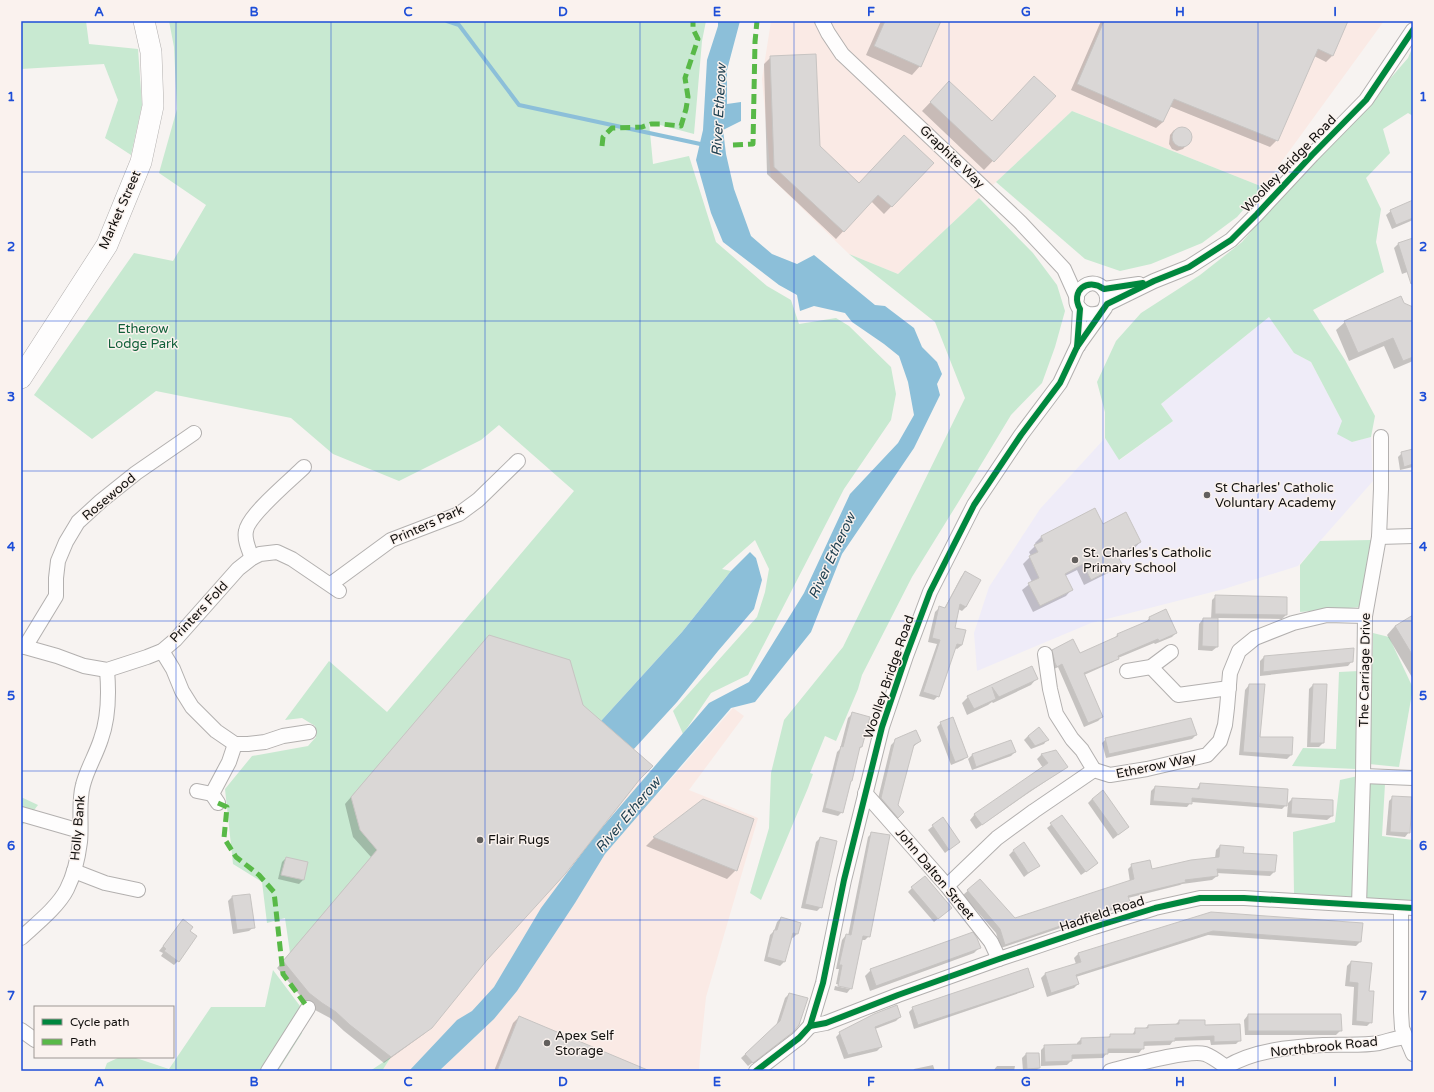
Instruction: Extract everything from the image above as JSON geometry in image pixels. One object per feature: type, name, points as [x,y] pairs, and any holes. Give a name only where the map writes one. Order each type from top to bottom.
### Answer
[{"type":"highway","name":"Market Street","points":[[21,378],[107,245],[141,162],[153,106],[151,52],[144,21]]},
{"type":"street","name":"Graphite Way","points":[[822,21],[828,34],[842,54],[1020,222],[1064,269],[1078,304]]},
{"type":"street","name":"Woolley Bridge Road","points":[[756,1071],[799,1038],[810,1026],[823,983],[844,880],[882,727],[930,592],[974,505],[1021,434],[1060,383],[1078,347],[1105,308],[1154,282],[1190,267],[1231,240],[1366,100],[1413,30]]},
{"type":"street","points":[[1064,269],[1098,286],[1108,296],[1105,308],[1092,315],[1084,313],[1078,304],[1078,293],[1083,287],[1098,286]]},
{"type":"street","name":"Woolley Bridge Road","points":[[1098,286],[1154,282]]},
{"type":"street","name":"Woolley Bridge Road","points":[[1078,304],[1078,347]]},
{"type":"street","name":"Rosewood","points":[[23,646],[56,596],[58,561],[66,542],[78,522],[136,473],[194,432]]},
{"type":"street","name":"The Carriage Drive","points":[[1359,905],[1363,776],[1365,616],[1378,538],[1381,489],[1381,436]]},
{"type":"street","name":"Printers Park","points":[[238,569],[252,558],[260,554],[277,552],[292,559],[335,588],[391,540],[460,514],[478,500],[518,461]]},
{"type":"street","points":[[252,558],[247,544],[246,531],[249,523],[257,512],[304,467]]},
{"type":"street","points":[[1378,538],[1413,536]]},
{"type":"street","name":"Printers Fold","points":[[23,646],[84,666],[107,670],[129,663],[162,651],[175,640],[238,569]]},
{"type":"street","name":"Etherow Way","points":[[1094,770],[1110,775],[1147,769],[1206,755],[1220,741],[1225,724],[1230,673],[1239,651],[1255,638],[1293,623],[1327,614],[1365,616]]},
{"type":"street","points":[[162,651],[173,669],[182,691],[192,707],[216,731],[235,744],[265,742],[283,736],[309,732]]},
{"type":"street","points":[[1127,671],[1151,667],[1171,652]]},
{"type":"street","points":[[947,886],[997,838],[1094,770],[1082,750],[1072,739],[1058,718],[1050,689],[1045,654]]},
{"type":"street","points":[[1151,667],[1178,695],[1229,688]]},
{"type":"street","name":"Holly Bank","points":[[21,938],[50,911],[66,890],[74,871],[80,842],[82,785],[101,739],[107,712],[109,692],[107,670]]},
{"type":"street","points":[[197,791],[215,799],[235,744]]},
{"type":"street","points":[[1363,776],[1413,778]]},
{"type":"street","name":"John Dalton Street","points":[[865,793],[947,886],[991,942],[999,959]]},
{"type":"street","points":[[21,814],[80,831]]},
{"type":"street","name":"Holly Bank","points":[[74,871],[105,883],[138,890]]},
{"type":"street","name":"Hadfield Road","points":[[810,1026],[826,1023],[999,959],[1094,927],[1155,908],[1200,898],[1244,898],[1407,908]]},
{"type":"street","points":[[1407,908],[1400,1012],[1402,1028],[1413,1054]]},
{"type":"street","points":[[268,1071],[308,1008]]},
{"type":"street","points":[[21,1030],[34,1039]]},
{"type":"street","name":"Northbrook Road","points":[[1226,1069],[1247,1056],[1282,1049],[1322,1045],[1379,1043],[1405,1037]]},
{"type":"street","points":[[1110,1071],[1185,1054],[1203,1054],[1214,1058],[1226,1069]]},
{"type":"shaded area","points":[[771,21],[1384,21],[1263,187],[1072,111],[898,274],[849,254],[771,178],[762,79]]},
{"type":"shaded area","name":"St Charles' Catholic Voluntary Academy","points":[[1269,317],[1294,353],[1311,362],[1352,442],[1371,437],[1373,481],[1298,566],[1224,589],[1091,623],[977,671],[974,633],[989,587],[1040,509],[1105,438],[1120,460],[1173,421],[1161,404]]},
{"type":"shaded area","points":[[583,705],[653,766],[641,779],[658,794],[733,708],[744,716],[689,790],[758,818],[706,997],[699,1071],[382,1071],[391,1057],[336,1012],[309,993],[283,961],[377,850],[360,830],[351,797]]},
{"type":"green space","points":[[21,21],[86,21],[89,44],[138,49],[142,105],[131,155],[105,138],[118,100],[104,64],[21,69]]},
{"type":"green space","name":"Etherow Lodge Park","points":[[169,21],[706,21],[702,41],[694,134],[649,122],[653,164],[689,156],[716,242],[767,286],[791,300],[799,324],[836,318],[849,326],[891,367],[896,394],[891,420],[844,489],[748,675],[711,693],[683,734],[673,711],[757,617],[765,592],[769,569],[755,540],[722,569],[731,571],[682,632],[601,721],[498,653],[360,830],[377,850],[290,953],[285,918],[267,923],[262,882],[233,864],[225,789],[252,756],[308,746],[316,737],[315,726],[302,718],[285,720],[329,661],[387,712],[574,491],[499,425],[481,440],[399,481],[333,454],[291,418],[156,391],[92,439],[34,395],[134,253],[173,261],[206,205],[159,173],[177,109],[174,47]]},
{"type":"green space","points":[[1413,46],[1413,116],[1408,113],[1383,129],[1390,153],[1366,178],[1381,209],[1376,242],[1384,272],[1313,310],[1345,360],[1375,416],[1371,437],[1352,442],[1337,434],[1342,421],[1311,362],[1294,353],[1269,317],[1161,404],[1173,421],[1119,460],[1105,438],[1105,412],[1097,382],[1116,341],[1141,313],[1200,275],[1242,242],[1311,161],[1363,110],[1408,58]]},
{"type":"green space","points":[[1072,111],[1263,187],[1237,217],[1202,243],[1151,264],[1120,271],[1085,259],[996,182]]},
{"type":"green space","points":[[979,198],[1033,253],[1057,285],[1065,311],[1055,347],[1042,383],[1011,415],[912,577],[862,675],[858,689],[836,741],[825,736],[810,773],[813,774],[808,788],[761,900],[750,893],[769,828],[771,773],[784,720],[843,647],[965,398],[935,322],[849,254],[898,274]]},
{"type":"green space","points":[[1372,540],[1361,607],[1300,612],[1300,565],[1320,541]]},
{"type":"green space","points":[[1373,633],[1389,637],[1413,688],[1399,767],[1369,764]]},
{"type":"green space","points":[[1359,671],[1356,769],[1292,766],[1303,748],[1336,749],[1339,672]]},
{"type":"green space","points":[[1358,776],[1352,897],[1294,893],[1293,832],[1335,822],[1340,780]]},
{"type":"green space","points":[[1370,784],[1385,784],[1382,836],[1413,840],[1413,902],[1366,898]]},
{"type":"green space","points":[[21,797],[38,805],[21,827]]},
{"type":"green space","points":[[273,970],[300,1006],[302,1033],[278,1071],[104,1071],[107,1063],[118,1058],[136,1058],[169,1069],[211,1007],[265,1007]]},
{"type":"green space","points":[[391,1057],[382,1071],[370,1071]]},
{"type":"water","name":"River Etherow","points":[[718,21],[740,21],[727,70],[727,104],[741,102],[741,121],[723,130],[726,154],[734,189],[751,236],[772,254],[797,264],[814,255],[875,305],[885,306],[914,328],[922,347],[937,362],[942,374],[937,384],[940,395],[914,448],[842,554],[811,632],[755,702],[731,708],[605,854],[575,903],[517,991],[494,1019],[439,1071],[409,1071],[457,1020],[472,1011],[494,987],[541,908],[593,838],[709,703],[749,682],[804,593],[850,494],[898,443],[914,415],[908,382],[899,356],[852,322],[845,313],[814,306],[800,311],[797,295],[779,285],[723,242],[711,213],[696,160],[703,130],[707,60],[718,26]]},
{"type":"water","points":[[750,552],[756,558],[762,580],[754,609],[677,702],[633,750],[601,721],[682,632],[731,571]]},
{"type":"building","points":[[885,21],[941,21],[921,67],[874,46]]},
{"type":"building","points":[[1104,21],[1348,21],[1333,56],[1318,49],[1278,141],[1174,99],[1163,122],[1077,84]]},
{"type":"building","points":[[816,54],[820,146],[859,183],[904,135],[934,163],[892,207],[878,195],[844,232],[774,167],[770,56]]},
{"type":"building","points":[[1034,76],[1056,96],[994,162],[930,102],[949,81],[992,121]]},
{"type":"building","points":[[1178,127],[1186,127],[1192,133],[1192,141],[1186,147],[1178,147],[1172,141],[1172,133]]},
{"type":"building","points":[[1413,200],[1413,218],[1396,225],[1390,210]]},
{"type":"building","points":[[1413,238],[1413,283],[1411,284],[1398,243]]},
{"type":"building","points":[[1401,296],[1404,303],[1413,307],[1413,357],[1403,361],[1393,338],[1358,353],[1344,321]]},
{"type":"building","points":[[1413,449],[1413,464],[1404,467],[1401,452]]},
{"type":"building","name":"St. Charles's Catholic Primary School","points":[[1095,508],[1103,524],[1126,512],[1141,542],[1117,555],[1122,564],[1091,580],[1083,564],[1065,574],[1073,590],[1040,606],[1028,583],[1039,578],[1029,556],[1038,552],[1034,545],[1043,541],[1041,536]]},
{"type":"building","points":[[965,571],[981,580],[966,607],[960,604],[955,628],[966,630],[962,645],[957,644],[939,697],[923,692],[940,640],[932,638],[939,606],[945,608]]},
{"type":"building","points":[[1215,595],[1287,597],[1287,615],[1215,614]]},
{"type":"building","points":[[1166,609],[1177,633],[1159,641],[1158,639],[1118,656],[1119,659],[1084,673],[1103,717],[1088,723],[1062,664],[1057,667],[1055,663],[1052,650],[1073,639],[1080,653],[1118,636],[1117,634],[1150,620],[1149,617]]},
{"type":"building","points":[[1413,615],[1413,656],[1395,626]]},
{"type":"building","points":[[1203,618],[1218,618],[1218,647],[1202,646]]},
{"type":"building","name":"Flair Rugs","points":[[489,635],[570,660],[583,705],[653,766],[640,779],[566,873],[487,960],[432,1028],[391,1057],[336,1012],[309,993],[283,961],[377,850],[360,830],[351,797]]},
{"type":"building","points":[[1354,648],[1353,662],[1263,672],[1264,656]]},
{"type":"building","points":[[1032,666],[1038,679],[999,697],[992,687],[996,699],[974,709],[967,696]]},
{"type":"building","points":[[1249,684],[1265,684],[1260,737],[1293,737],[1292,755],[1243,752]]},
{"type":"building","points":[[1313,684],[1327,684],[1324,743],[1310,743]]},
{"type":"building","points":[[852,712],[870,717],[862,747],[860,747],[843,813],[825,808],[841,746],[843,747]]},
{"type":"building","points":[[953,717],[968,757],[955,762],[940,722]]},
{"type":"building","points":[[1191,718],[1197,735],[1109,754],[1105,738]]},
{"type":"building","points":[[1039,727],[1049,740],[1035,746],[1028,736]]},
{"type":"building","points":[[916,730],[921,741],[914,745],[898,805],[904,812],[898,818],[881,798],[895,739]]},
{"type":"building","points":[[1011,740],[1016,752],[976,767],[972,754]]},
{"type":"building","points":[[1056,750],[1068,767],[1030,791],[982,825],[974,814],[1048,763],[1041,754]]},
{"type":"building","points":[[1200,783],[1288,789],[1287,806],[1192,798],[1192,804],[1153,801],[1155,786],[1199,789]]},
{"type":"building","points":[[1103,790],[1129,827],[1118,835],[1092,799]]},
{"type":"building","points":[[1392,796],[1412,797],[1410,833],[1390,832]]},
{"type":"building","points":[[1292,798],[1333,800],[1333,816],[1291,814]]},
{"type":"building","points":[[703,799],[754,819],[737,871],[653,837]]},
{"type":"building","points":[[1062,815],[1098,863],[1086,872],[1050,823]]},
{"type":"building","points":[[943,817],[960,842],[949,850],[932,825]]},
{"type":"building","points":[[871,832],[890,835],[870,937],[863,936],[852,989],[838,986],[842,965],[839,965],[846,934],[851,935]]},
{"type":"building","points":[[820,837],[837,841],[822,908],[805,904]]},
{"type":"building","points":[[1024,842],[1040,866],[1028,873],[1013,850]]},
{"type":"building","points":[[1220,845],[1244,847],[1243,853],[1277,855],[1275,872],[1217,869],[1218,876],[1185,880],[1186,882],[1128,896],[1130,902],[1005,945],[1000,929],[967,890],[980,879],[1015,918],[1134,879],[1131,864],[1150,860],[1152,869],[1191,860],[1219,857]]},
{"type":"building","points":[[286,857],[308,862],[304,880],[281,875]]},
{"type":"building","points":[[925,876],[952,908],[938,919],[911,887]]},
{"type":"building","points":[[250,894],[255,928],[237,930],[232,896]]},
{"type":"building","points":[[1211,912],[1363,923],[1361,942],[1213,931],[1076,975],[1079,984],[1051,993],[1045,973],[1081,962],[1078,953]]},
{"type":"building","points":[[781,917],[801,923],[798,934],[793,933],[785,962],[767,957],[774,930],[777,930]]},
{"type":"building","points":[[183,919],[193,927],[190,931],[197,936],[179,962],[164,951],[166,949],[163,946]]},
{"type":"building","points":[[973,932],[981,948],[876,986],[870,969]]},
{"type":"building","points":[[1351,961],[1372,963],[1369,991],[1374,991],[1372,1023],[1356,1021],[1358,983],[1349,982]]},
{"type":"building","points":[[1028,968],[1034,987],[918,1025],[912,1007]]},
{"type":"building","points":[[789,993],[808,998],[799,1025],[793,1032],[753,1063],[745,1054],[780,1021]]},
{"type":"building","points":[[897,1005],[901,1017],[875,1027],[882,1047],[848,1055],[839,1032],[874,1014]]},
{"type":"building","points":[[1248,1014],[1341,1014],[1342,1031],[1248,1031]]},
{"type":"building","name":"Apex Self Storage","points":[[519,1016],[650,1071],[497,1071]]},
{"type":"building","points":[[1179,1020],[1205,1020],[1205,1025],[1240,1024],[1241,1041],[1214,1042],[1214,1036],[1175,1038],[1175,1041],[1144,1042],[1144,1049],[1108,1049],[1108,1054],[1072,1055],[1072,1061],[1045,1062],[1044,1045],[1081,1044],[1081,1038],[1110,1037],[1110,1034],[1135,1034],[1135,1028],[1148,1028],[1148,1025],[1179,1024]]},
{"type":"building","points":[[1026,1053],[1039,1053],[1040,1068],[1027,1069]]},
{"type":"waterway","name":"River Etherow","points":[[447,21],[459,25],[519,105],[705,145]]},
{"type":"marked path","points":[[602,146],[603,137],[612,128],[642,127],[651,124],[681,126],[688,97],[685,78],[698,39],[693,29],[693,21]]},
{"type":"marked path","points":[[733,145],[753,144],[755,42],[757,21]]},
{"type":"marked path","points":[[218,803],[227,807],[224,838],[236,857],[259,875],[274,892],[283,974],[308,1008]]},
{"type":"cycle path","points":[[756,1071],[799,1038],[810,1026],[823,983],[844,880],[882,727],[930,592],[974,505],[1021,435],[1060,383],[1077,347],[1107,304],[1154,281],[1189,267],[1231,240],[1366,100],[1413,30]]},
{"type":"cycle path","points":[[1077,347],[1080,309],[1077,302],[1077,297],[1082,288],[1086,285],[1092,285],[1104,289],[1143,283]]},
{"type":"cycle path","points":[[810,1026],[826,1023],[898,995],[1094,927],[1155,908],[1200,898],[1244,898],[1413,908]]},
{"type":"place","name":"St Charles' Catholic Voluntary Academy","points":[[1207,495]]},
{"type":"place","name":"St. Charles's Catholic Primary School","points":[[1075,560]]},
{"type":"place","name":"Flair Rugs","points":[[480,840]]},
{"type":"place","name":"Apex Self Storage","points":[[547,1043]]}]
